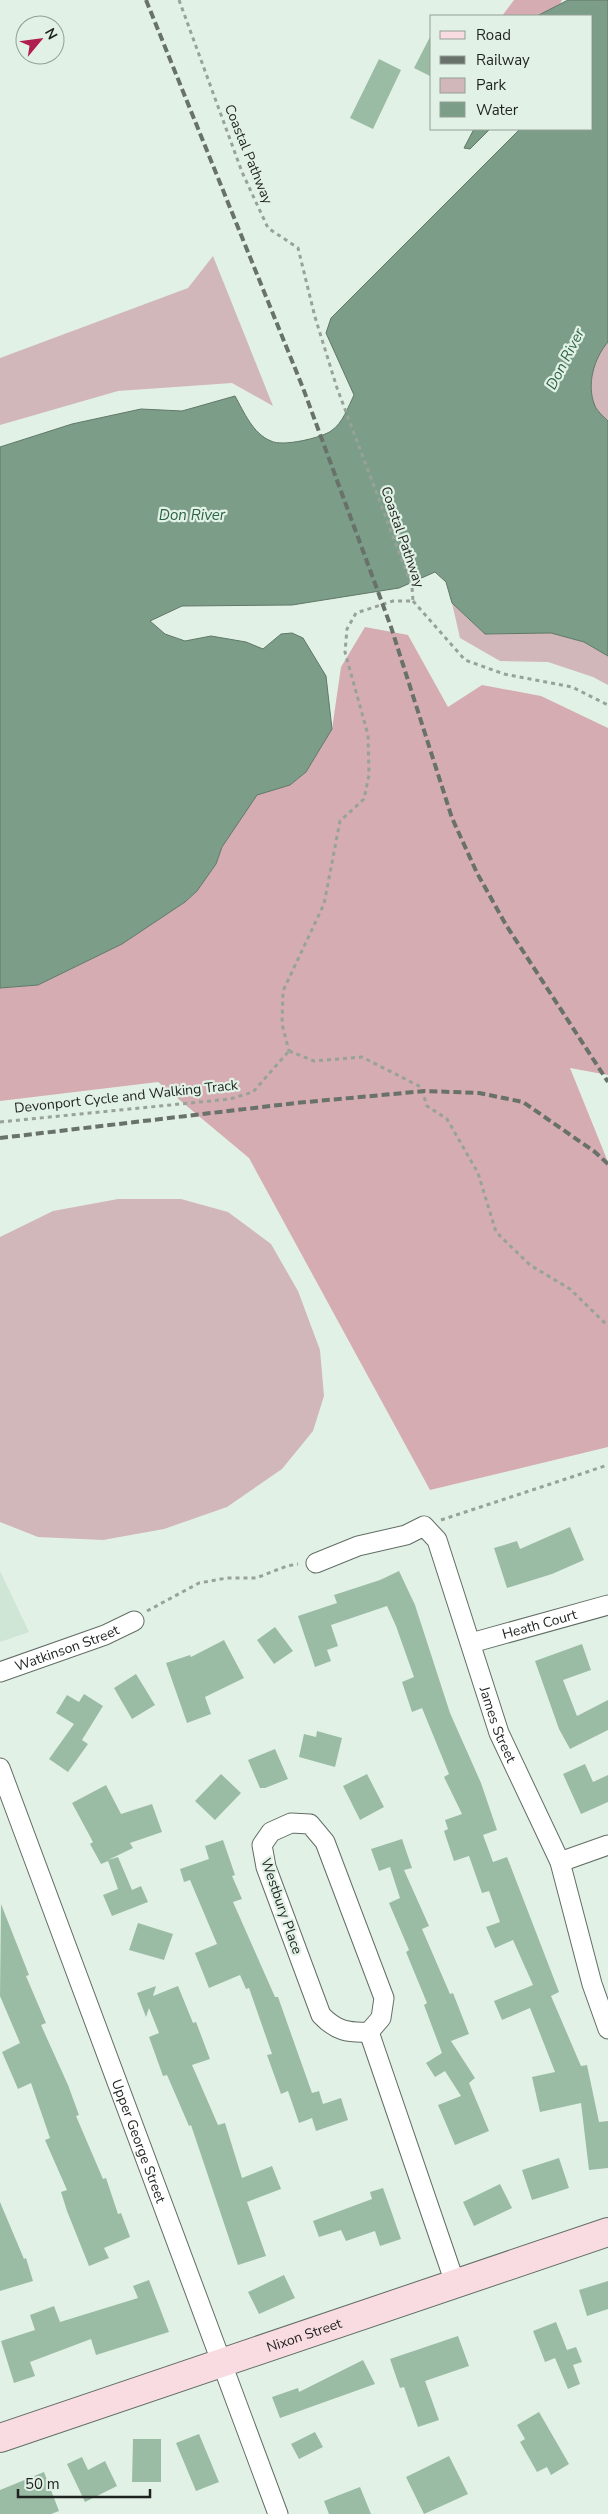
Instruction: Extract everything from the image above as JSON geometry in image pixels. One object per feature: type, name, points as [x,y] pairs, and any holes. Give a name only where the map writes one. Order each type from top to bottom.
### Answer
[{"type":"street","points":[[316,1562],[358,1546],[406,1535],[424,1526]]},
{"type":"street","name":"James Street","points":[[424,1526],[436,1540],[499,1733],[560,1862],[592,1984],[608,2030]]},
{"type":"street","name":"Heath Court","points":[[471,1643],[608,1605]]},
{"type":"street","name":"Watkinson Street","points":[[0,1672],[105,1635],[134,1621]]},
{"type":"street","name":"Upper George Street","points":[[0,1768],[278,2514]]},
{"type":"street","name":"Westbury Place","points":[[291,1823],[310,1824],[325,1842],[384,1998],[381,2018],[370,2032],[348,2033],[331,2026],[321,2015],[317,2006],[266,1867],[262,1845],[271,1832],[291,1823]]},
{"type":"street","points":[[560,1862],[608,1845]]},
{"type":"street","points":[[370,2032],[455,2284]]},
{"type":"street","name":"Nixon Street","points":[[0,2438],[608,2232]]},
{"type":"path","name":"Coastal Pathway","points":[[179,0],[242,172],[268,228],[298,248],[315,317],[337,388],[412,587],[413,602],[393,601],[356,613],[347,629],[345,652],[368,735],[369,775],[364,800],[340,821],[324,904],[283,991],[282,1024],[289,1051]]},
{"type":"path","points":[[413,602],[465,660],[504,674],[572,688],[608,705]]},
{"type":"path","points":[[289,1051],[314,1061],[362,1057],[421,1087],[426,1106],[447,1118],[478,1173],[496,1232],[530,1265],[570,1289],[608,1326]]},
{"type":"path","name":"Devonport Cycle and Walking Track","points":[[0,1122],[230,1098],[253,1092],[289,1051]]},
{"type":"path","points":[[424,1526],[608,1465]]},
{"type":"path","points":[[134,1621],[161,1602],[199,1583],[227,1578],[256,1578],[287,1566],[316,1562]]},
{"type":"shaded area","points":[[514,0],[562,0],[560,4],[539,15],[503,15]]},
{"type":"shaded area","points":[[365,627],[408,635],[448,707],[482,685],[541,696],[608,728],[608,1075],[570,1068],[608,1162],[608,1447],[430,1490],[249,1158],[158,1082],[0,1101],[0,988],[38,985],[122,944],[185,902],[197,891],[216,864],[222,847],[257,794],[290,785],[306,772],[332,729],[341,667]]},
{"type":"shaded area","points":[[0,1571],[29,1632],[0,1642]]},
{"type":"green space","points":[[213,256],[273,406],[232,383],[118,391],[0,425],[0,358],[188,288]]},
{"type":"green space","points":[[608,342],[608,421],[596,408],[592,398],[591,381],[595,364]]},
{"type":"green space","points":[[452,603],[485,634],[551,633],[584,642],[608,656],[608,685],[593,677],[548,662],[500,661],[460,638]]},
{"type":"green space","points":[[118,1199],[181,1199],[228,1212],[271,1244],[298,1291],[320,1350],[324,1396],[313,1431],[282,1469],[227,1507],[164,1529],[103,1540],[38,1537],[0,1522],[0,1237],[53,1211]]},
{"type":"water","name":"Don River","points":[[568,0],[608,0],[608,342],[595,364],[591,389],[596,408],[608,421],[608,656],[584,642],[551,633],[485,634],[452,603],[446,582],[435,572],[399,588],[292,605],[182,606],[150,621],[165,634],[185,641],[211,636],[246,642],[263,649],[281,634],[292,633],[303,638],[326,676],[332,729],[306,772],[290,785],[257,795],[222,847],[216,864],[197,891],[185,902],[122,944],[38,985],[0,988],[0,447],[72,424],[141,409],[182,411],[235,396],[254,428],[265,438],[276,443],[301,441],[326,434],[335,428],[342,419],[354,395],[326,333],[331,318],[519,130],[593,130],[593,15],[539,15]]},
{"type":"water","points":[[473,130],[489,130],[470,149],[464,148]]},
{"type":"building","points":[[430,37],[430,76],[414,68]]},
{"type":"building","points":[[379,59],[401,70],[373,129],[350,118]]},
{"type":"building","points":[[570,1527],[584,1560],[552,1574],[507,1588],[494,1548],[517,1541],[520,1549]]},
{"type":"building","points":[[399,1571],[415,1605],[450,1713],[481,1783],[497,1830],[483,1835],[493,1862],[507,1857],[559,1992],[551,1996],[581,2066],[587,2065],[599,2122],[608,2121],[608,2168],[589,2170],[581,2103],[540,2112],[532,2077],[555,2072],[530,2008],[502,2020],[494,2001],[533,1985],[513,1940],[495,1948],[486,1927],[500,1922],[489,1891],[482,1893],[469,1856],[454,1861],[444,1831],[448,1829],[445,1820],[462,1814],[444,1777],[449,1774],[422,1708],[412,1712],[402,1682],[414,1677],[387,1606],[331,1625],[338,1646],[327,1650],[331,1661],[315,1667],[298,1616],[337,1603],[334,1595],[380,1580]]},
{"type":"building","points":[[275,1627],[293,1651],[274,1664],[257,1640]]},
{"type":"building","points":[[224,1640],[244,1678],[205,1697],[211,1714],[187,1723],[166,1663],[190,1655],[191,1657]]},
{"type":"building","points":[[582,1644],[591,1670],[563,1680],[577,1716],[608,1700],[608,1730],[570,1749],[559,1729],[535,1661]]},
{"type":"building","points":[[136,1674],[155,1705],[132,1719],[114,1688]]},
{"type":"building","points":[[84,1694],[103,1706],[82,1740],[88,1744],[68,1772],[49,1759],[74,1724],[56,1713],[67,1695],[79,1702]]},
{"type":"building","points":[[317,1731],[342,1738],[335,1767],[299,1757],[304,1734],[316,1737]]},
{"type":"building","points":[[275,1749],[288,1779],[265,1788],[260,1788],[248,1760]]},
{"type":"building","points":[[585,1764],[593,1782],[608,1775],[608,1802],[581,1814],[563,1774]]},
{"type":"building","points":[[221,1774],[241,1793],[215,1820],[195,1801]]},
{"type":"building","points":[[367,1774],[384,1807],[360,1820],[343,1786]]},
{"type":"building","points":[[106,1785],[121,1814],[152,1804],[162,1832],[130,1843],[133,1848],[108,1860],[118,1857],[132,1890],[141,1886],[148,1902],[112,1916],[103,1895],[118,1889],[108,1861],[101,1864],[90,1844],[93,1842],[72,1803]]},
{"type":"building","points":[[402,1839],[412,1868],[404,1870],[429,1926],[422,1929],[450,1994],[453,1993],[469,2034],[451,2041],[475,2078],[469,2083],[489,2131],[455,2145],[438,2105],[461,2096],[445,2071],[435,2077],[426,2063],[442,2053],[424,2005],[427,2003],[406,1952],[409,1950],[389,1903],[400,1898],[390,1867],[379,1871],[371,1849]]},
{"type":"building","points":[[223,1840],[235,1875],[232,1876],[242,1899],[233,1902],[275,1997],[278,1997],[312,2093],[319,2091],[323,2104],[341,2098],[348,2120],[316,2131],[312,2118],[299,2123],[288,2091],[281,2094],[267,2055],[272,2054],[249,1988],[246,1989],[240,1975],[209,1988],[195,1953],[217,1944],[190,1880],[184,1882],[180,1869],[209,1859],[205,1846]]},
{"type":"building","points":[[1,1904],[29,1975],[26,1976],[46,2023],[41,2025],[68,2085],[79,2115],[76,2116],[103,2179],[106,2178],[118,2214],[121,2213],[130,2237],[104,2248],[109,2258],[89,2266],[67,2211],[61,2192],[67,2190],[45,2140],[50,2138],[31,2083],[18,2089],[2,2052],[20,2043],[0,1996]]},
{"type":"building","points":[[138,1923],[173,1934],[164,1960],[129,1950]]},
{"type":"building","points":[[156,1986],[153,1996],[178,1986],[193,2023],[196,2022],[210,2059],[192,2065],[218,2125],[225,2123],[242,2178],[272,2166],[281,2189],[247,2202],[266,2256],[238,2265],[191,2125],[189,2126],[167,2075],[163,2076],[149,2037],[159,2033],[149,2008],[146,2017],[137,1993]]},
{"type":"building","points":[[559,2158],[569,2188],[532,2200],[522,2170]]},
{"type":"building","points":[[500,2184],[512,2208],[474,2226],[463,2202]]},
{"type":"building","points":[[383,2188],[401,2239],[380,2246],[375,2231],[346,2241],[341,2230],[319,2237],[313,2221],[372,2199],[370,2192]]},
{"type":"building","points":[[0,2202],[24,2259],[26,2258],[33,2281],[0,2291]]},
{"type":"building","points":[[284,2275],[295,2298],[259,2314],[248,2292]]},
{"type":"building","points":[[149,2280],[169,2332],[96,2355],[91,2339],[30,2362],[35,2376],[14,2383],[1,2341],[35,2330],[30,2315],[54,2306],[60,2322],[138,2298],[133,2286]]},
{"type":"building","points":[[608,2281],[608,2309],[587,2316],[579,2290]]},
{"type":"building","points":[[556,2322],[567,2350],[576,2347],[582,2362],[573,2365],[580,2384],[568,2389],[555,2358],[545,2362],[533,2331]]},
{"type":"building","points":[[458,2336],[469,2366],[425,2381],[439,2420],[418,2427],[404,2387],[400,2388],[390,2359]]},
{"type":"building","points":[[363,2360],[375,2384],[280,2418],[272,2397],[298,2388],[299,2392]]},
{"type":"building","points":[[539,2412],[569,2464],[551,2475],[547,2467],[537,2472],[520,2442],[525,2439],[517,2425]]},
{"type":"building","points":[[315,2432],[323,2447],[299,2459],[291,2444]]},
{"type":"building","points":[[199,2434],[219,2482],[196,2491],[176,2443]]},
{"type":"building","points":[[133,2439],[161,2439],[161,2482],[132,2482]]},
{"type":"building","points":[[449,2456],[468,2494],[424,2514],[406,2477]]},
{"type":"building","points":[[82,2457],[88,2470],[105,2461],[117,2486],[85,2502],[67,2464]]},
{"type":"building","points":[[44,2472],[59,2511],[51,2514],[0,2514],[0,2490]]},
{"type":"building","points":[[360,2487],[371,2514],[329,2514],[324,2501]]},
{"type":"railway","points":[[146,0],[303,388],[391,627],[452,818],[477,873],[506,925],[608,1082]]},
{"type":"railway","points":[[0,1138],[296,1103],[425,1091],[479,1093],[523,1102],[595,1152],[608,1164]]}]
